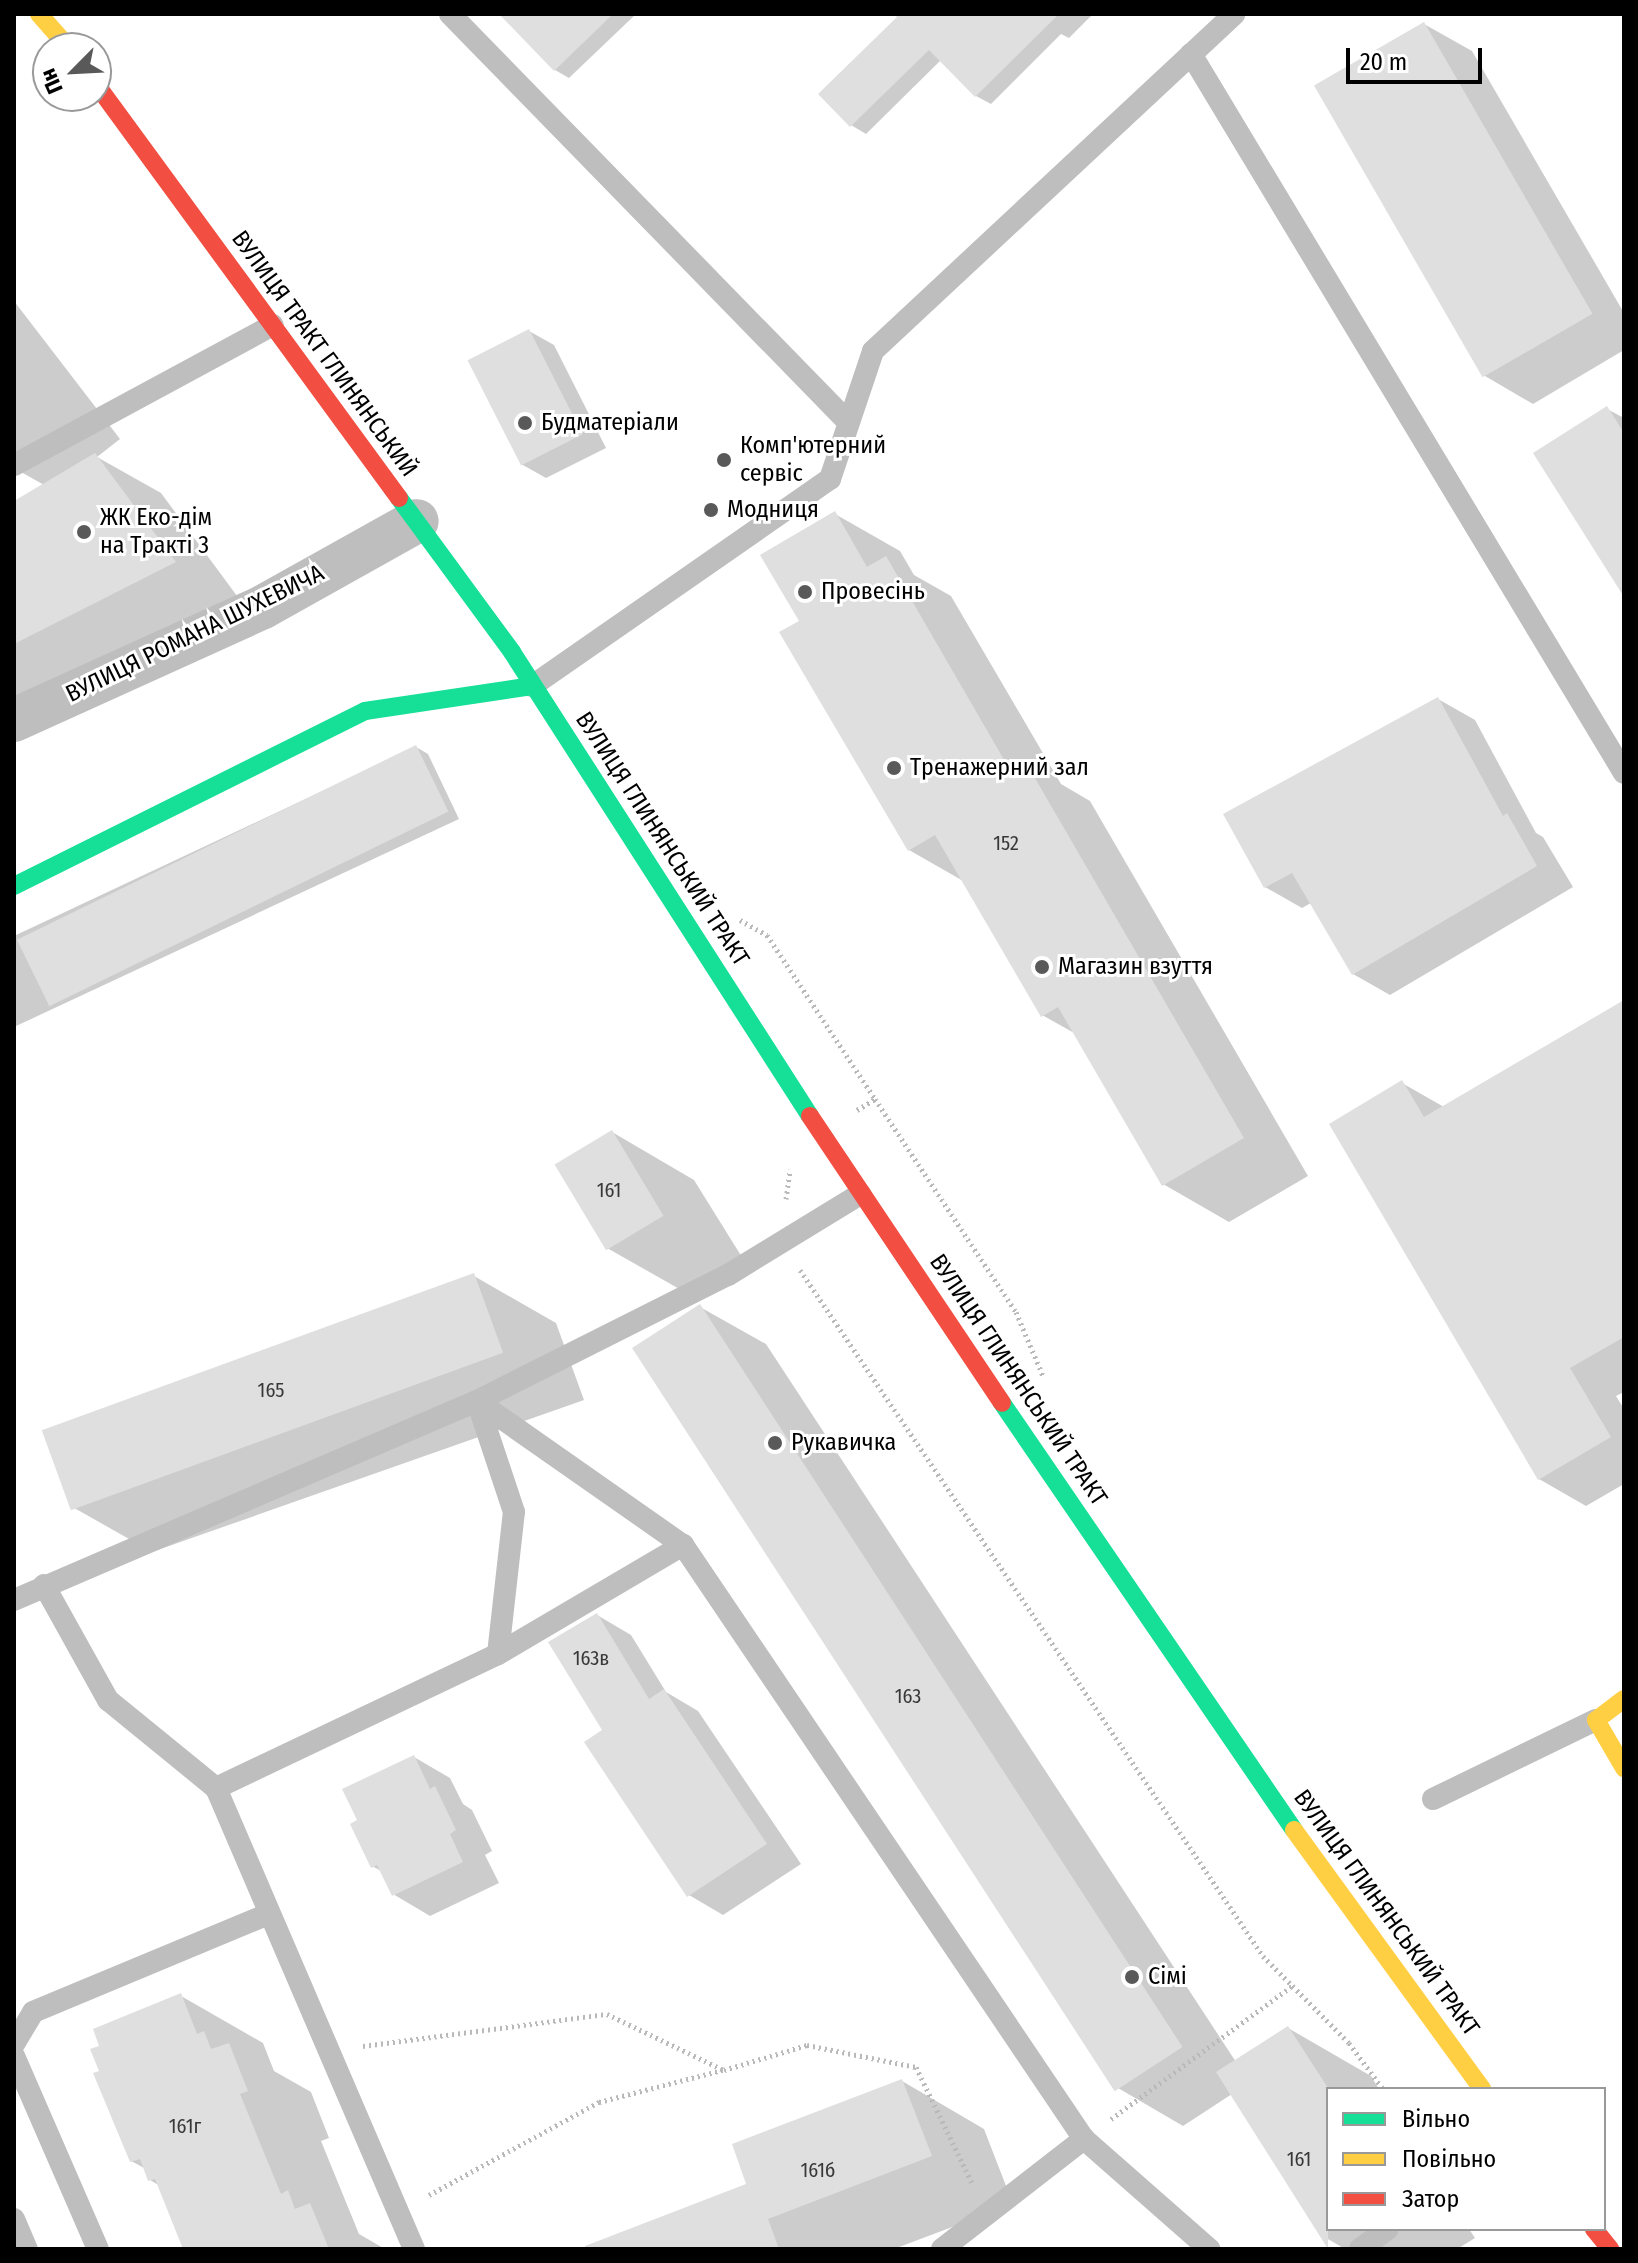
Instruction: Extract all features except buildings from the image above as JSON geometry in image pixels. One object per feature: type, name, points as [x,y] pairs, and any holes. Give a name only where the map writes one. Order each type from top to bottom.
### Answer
[{"type":"main road","points":[[39,14],[55,32]]},
{"type":"main road","name":"ВУЛИЦЯ ТРАКТ ГЛИНЯНСЬКИЙ","points":[[112,106],[512,652]]},
{"type":"main road","name":"ВУЛИЦЯ ГЛИНЯНСЬКИЙ ТРАКТ","points":[[512,652],[860,1194],[1335,1891],[1481,2087]]},
{"type":"main road","points":[[14,886],[365,711],[532,686]]},
{"type":"main road","points":[[1624,1699],[1596,1720],[1624,1768]]},
{"type":"main road","points":[[1596,2231],[1610,2249]]},
{"type":"street","name":"ВУЛИЦЯ РОМАНА ШУХЕВИЧА","points":[[14,720],[263,607],[417,521]]},
{"type":"lane","points":[[450,14],[848,422]]},
{"type":"lane","points":[[532,686],[830,479],[873,351],[1234,14]]},
{"type":"lane","points":[[1191,54],[1624,773]]},
{"type":"lane","points":[[14,465],[273,325]]},
{"type":"lane","points":[[14,1600],[477,1401],[728,1275],[860,1194]]},
{"type":"lane","points":[[477,1401],[683,1545],[1084,2139],[1209,2249]]},
{"type":"lane","points":[[477,1401],[514,1512],[498,1654]]},
{"type":"lane","points":[[216,1788],[498,1654],[683,1545]]},
{"type":"lane","points":[[44,1585],[108,1700],[216,1788],[414,2249]]},
{"type":"lane","points":[[1433,1799],[1596,1720]]},
{"type":"lane","points":[[14,2044],[33,2012],[269,1914]]},
{"type":"lane","points":[[14,2056],[98,2249]]},
{"type":"lane","points":[[942,2249],[1084,2139]]},
{"type":"lane","points":[[14,2219],[27,2249]]},
{"type":"lane","points":[[1360,2249],[1385,2231]]},
{"type":"path","points":[[791,1164],[781,1242],[1263,1956],[1349,2043],[1382,2087]]},
{"type":"path","points":[[926,1176],[1016,1312]]},
{"type":"path","points":[[1084,2139],[1292,1986]]},
{"type":"path","points":[[328,2051],[607,2014],[724,2070]]},
{"type":"path","points":[[398,2212],[599,2102],[807,2045],[916,2067],[987,2213]]},
{"type":"traffic: fast","points":[[399,498],[512,652],[810,1116]]},
{"type":"traffic: fast","points":[[14,886],[365,711],[532,686]]},
{"type":"traffic: fast","points":[[1002,1403],[1294,1830]]},
{"type":"traffic: slow","points":[[39,14],[55,32]]},
{"type":"traffic: slow","points":[[1624,1699],[1596,1720],[1624,1768]]},
{"type":"traffic: slow","points":[[1294,1830],[1481,2087]]},
{"type":"traffic: jam","points":[[112,106],[399,498]]},
{"type":"traffic: jam","points":[[810,1116],[1002,1403]]},
{"type":"traffic: jam","points":[[1596,2231],[1610,2249]]},
{"type":"place","name":"Будматеріали","points":[[525,423]]},
{"type":"place","name":"Комп'ютерний сервіс","points":[[724,460]]},
{"type":"place","name":"Модниця","points":[[711,510]]},
{"type":"place","name":"ЖК Еко-дім на Тракті 3","points":[[84,532]]},
{"type":"place","name":"Провесінь","points":[[805,592]]},
{"type":"place","name":"Тренажерний зал","points":[[894,768]]},
{"type":"place","name":"Магазин взуття","points":[[1042,967]]},
{"type":"place","name":"Рукавичка","points":[[775,1443]]},
{"type":"place","name":"Сімі","points":[[1132,1977]]}]
